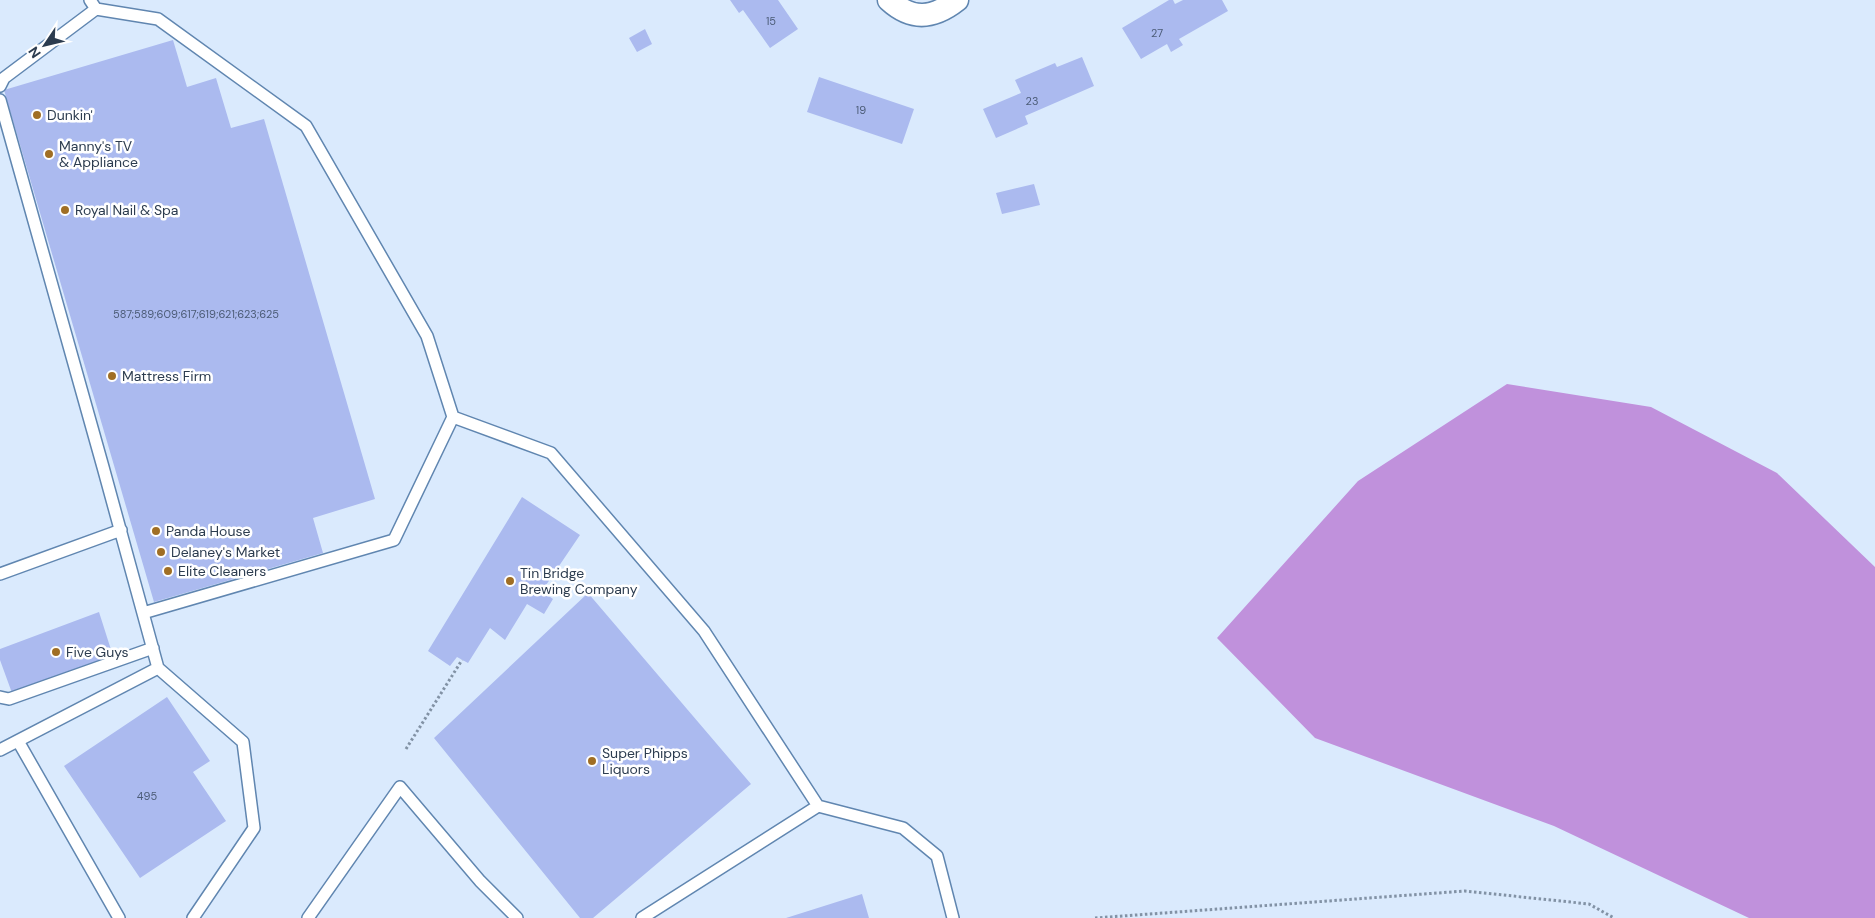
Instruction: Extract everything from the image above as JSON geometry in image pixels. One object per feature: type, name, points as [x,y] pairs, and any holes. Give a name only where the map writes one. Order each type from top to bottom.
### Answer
[{"type":"street","points":[[889,0],[908,14],[920,15],[945,10],[957,0]]},
{"type":"lane","points":[[0,86],[4,78],[93,5],[158,19],[306,126],[427,336],[453,417],[394,540],[143,613]]},
{"type":"lane","points":[[0,100],[158,668],[243,742],[254,828],[193,918]]},
{"type":"lane","points":[[453,417],[551,453],[704,631],[818,806],[903,828],[937,856],[953,918]]},
{"type":"lane","points":[[0,574],[121,530]]},
{"type":"lane","points":[[0,698],[9,698],[153,648]]},
{"type":"lane","points":[[0,750],[158,668]]},
{"type":"lane","points":[[18,741],[119,918]]},
{"type":"lane","points":[[308,918],[400,787],[480,881],[517,918]]},
{"type":"lane","points":[[642,918],[818,806]]},
{"type":"path","points":[[406,749],[462,660]]},
{"type":"path","points":[[1095,918],[1465,891],[1588,904],[1614,918]]},
{"type":"shaded area","points":[[1507,384],[1651,407],[1777,473],[1875,567],[1875,918],[1749,918],[1554,826],[1315,738],[1217,638],[1358,481]]},
{"type":"building","points":[[730,0],[778,0],[798,29],[770,48],[743,10],[739,13]]},
{"type":"building","points":[[1169,0],[1173,0],[1175,4],[1183,0],[1222,0],[1228,11],[1179,39],[1183,45],[1171,52],[1167,44],[1141,59],[1122,28]]},
{"type":"building","points":[[645,29],[652,44],[637,52],[629,38]]},
{"type":"building","points":[[173,40],[187,87],[216,78],[231,128],[264,119],[375,499],[313,518],[323,553],[154,602],[4,90]]},
{"type":"building","points":[[1082,57],[1094,86],[1025,116],[1028,124],[996,138],[983,109],[1021,93],[1015,80],[1055,63],[1057,67]]},
{"type":"building","points":[[819,77],[914,109],[902,144],[807,112]]},
{"type":"building","points":[[1034,184],[1040,205],[1002,214],[996,193]]},
{"type":"building","name":"Tin Bridge Brewing Company","points":[[522,497],[580,535],[542,591],[553,599],[544,614],[527,604],[505,640],[490,628],[468,663],[457,657],[450,666],[428,651]]},
{"type":"building","name":"Super Phipps Liquors","points":[[588,593],[751,784],[593,918],[580,918],[434,738]]},
{"type":"building","name":"Five Guys","points":[[99,612],[113,656],[12,693],[0,660],[0,649]]},
{"type":"building","points":[[167,697],[210,761],[193,772],[226,821],[140,878],[64,766]]},
{"type":"building","points":[[862,894],[869,918],[786,918]]},
{"type":"place","name":"Dunkin'","points":[[37,115]]},
{"type":"place","name":"Manny's TV & Appliance","points":[[49,154]]},
{"type":"place","name":"Royal Nail & Spa","points":[[65,210]]},
{"type":"place","name":"Mattress Firm","points":[[112,376]]},
{"type":"place","name":"Panda House","points":[[156,531]]},
{"type":"place","name":"Delaney's Market","points":[[161,552]]},
{"type":"place","name":"Elite Cleaners","points":[[168,571]]},
{"type":"place","name":"Tin Bridge Brewing Company","points":[[510,581]]},
{"type":"place","name":"Five Guys","points":[[56,652]]},
{"type":"place","name":"Super Phipps Liquors","points":[[592,761]]}]
